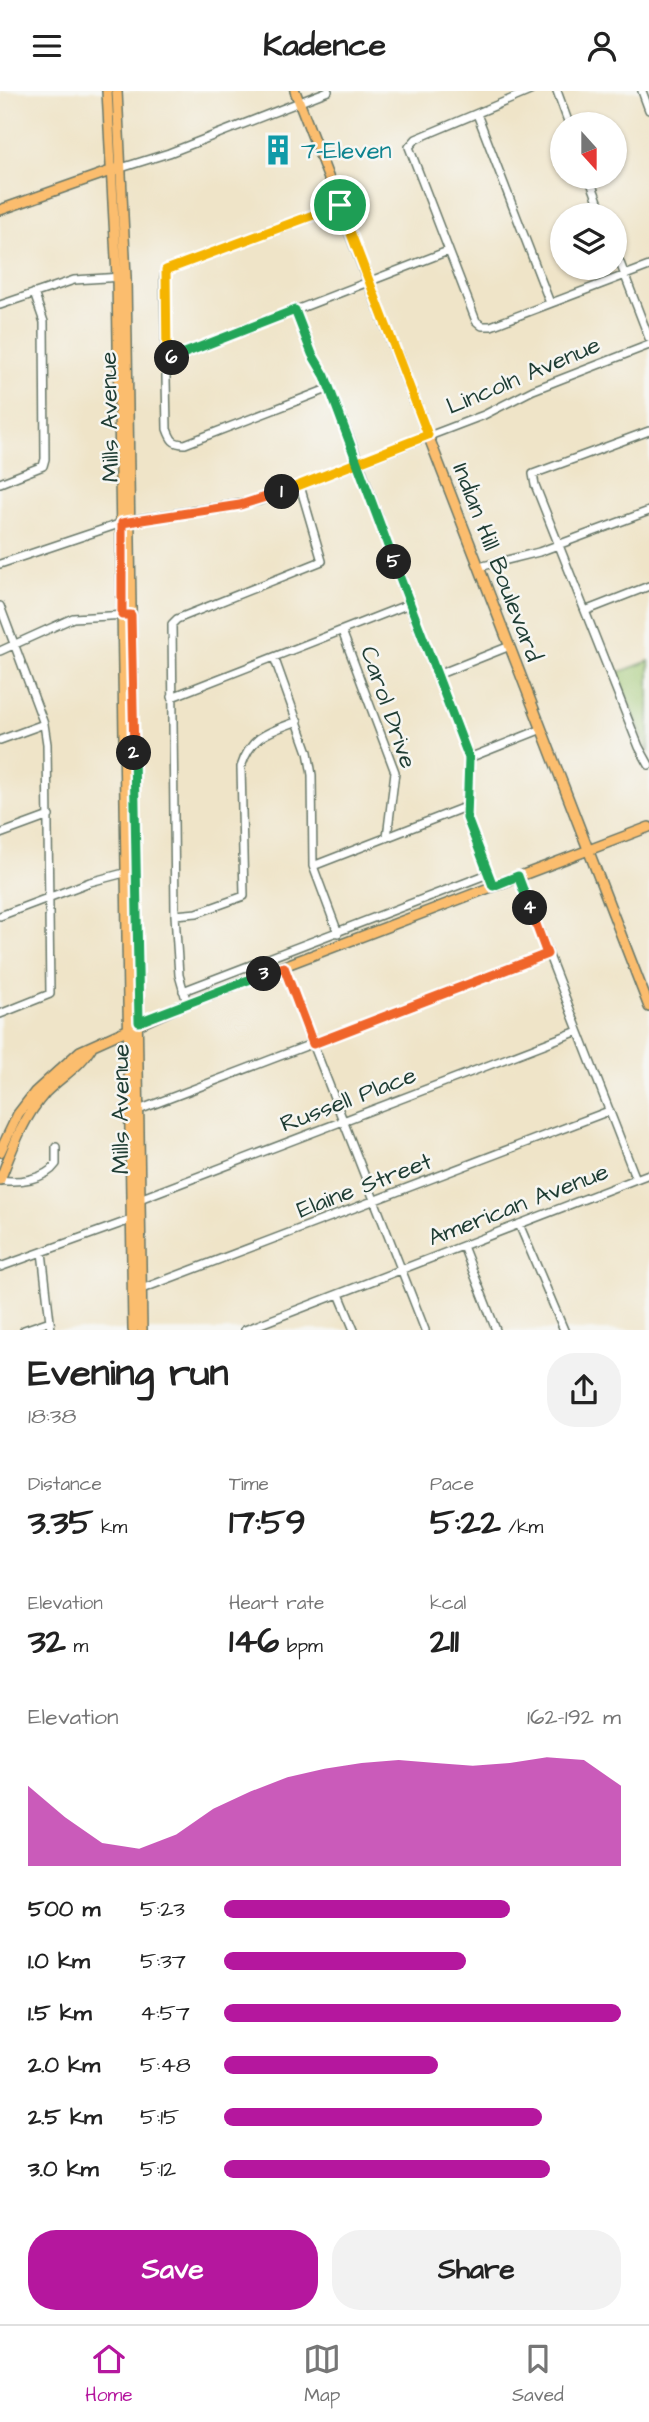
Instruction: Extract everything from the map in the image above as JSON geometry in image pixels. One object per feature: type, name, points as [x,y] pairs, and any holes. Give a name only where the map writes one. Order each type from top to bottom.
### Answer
[{"type":"main road","name":"Mills Avenue","points":[[107,91],[117,169]]},
{"type":"main road","name":"Mills Avenue","points":[[117,91],[135,1025],[137,1291],[142,1330]]},
{"type":"main road","name":"Indian Hill Boulevard","points":[[295,91],[649,1007]]},
{"type":"main road","points":[[0,210],[117,169]]},
{"type":"main road","points":[[0,1152],[18,1114],[35,1092],[80,1051],[187,1003],[649,827]]},
{"type":"main road","points":[[0,1180],[29,1115],[44,1094],[85,1058],[91,1048]]},
{"type":"main road","name":"Mills Avenue","points":[[133,1330],[137,1291]]},
{"type":"street","points":[[117,169],[169,153],[328,91]]},
{"type":"street","points":[[530,91],[416,139],[409,147],[476,321],[482,326],[491,326],[614,280]]},
{"type":"street","points":[[557,91],[565,112]]},
{"type":"street","points":[[642,91],[649,110]]},
{"type":"street","points":[[477,114],[550,303]]},
{"type":"street","points":[[330,388],[185,444],[176,444],[167,429],[166,270],[340,205]]},
{"type":"street","points":[[167,360],[448,251]]},
{"type":"street","points":[[627,275],[649,266]]},
{"type":"street","points":[[0,306],[74,280],[121,277]]},
{"type":"street","points":[[627,280],[649,338]]},
{"type":"street","points":[[0,483],[43,466],[44,322],[34,293]]},
{"type":"street","points":[[295,310],[359,462],[409,604],[469,758],[465,807],[493,886]]},
{"type":"street","name":"Lincoln Avenue","points":[[0,564],[126,522],[240,505],[300,486],[484,415],[533,390],[649,345]]},
{"type":"street","points":[[649,431],[533,474],[639,747],[649,765]]},
{"type":"street","points":[[187,1003],[178,975],[175,915],[172,624],[177,619],[322,561],[300,486]]},
{"type":"street","points":[[479,567],[560,545],[649,511]]},
{"type":"street","points":[[585,611],[648,589]]},
{"type":"street","points":[[172,697],[409,604]]},
{"type":"street","points":[[0,606],[44,724],[50,898],[50,994],[0,1014]]},
{"type":"street","points":[[0,651],[74,618],[127,615]]},
{"type":"street","name":"Carol Drive","points":[[342,631],[395,772],[387,838]]},
{"type":"street","points":[[437,675],[510,646]]},
{"type":"street","points":[[274,657],[308,752],[312,775],[313,866],[338,933]]},
{"type":"street","points":[[175,915],[197,913],[244,896],[241,767],[247,747],[267,733],[298,721]]},
{"type":"street","points":[[0,740],[44,724]]},
{"type":"street","points":[[469,758],[542,729]]},
{"type":"street","points":[[313,866],[465,807]]},
{"type":"street","points":[[0,834],[49,816]]},
{"type":"street","points":[[0,916],[131,871]]},
{"type":"street","points":[[183,991],[488,874]]},
{"type":"street","points":[[518,876],[636,1179]]},
{"type":"street","points":[[135,1112],[547,954]]},
{"type":"street","points":[[284,967],[425,1330]]},
{"type":"street","name":"Russell Place","points":[[136,1200],[578,1031]]},
{"type":"street","name":"Elaine Street","points":[[137,1291],[609,1111]]},
{"type":"street","points":[[0,1180],[25,1180],[49,1172],[56,1164],[56,1147]]},
{"type":"street","name":"American Avenue","points":[[245,1330],[649,1174]]},
{"type":"street","points":[[0,1267],[136,1218]]},
{"type":"street","points":[[519,1224],[564,1330]]},
{"type":"street","points":[[463,1246],[496,1330]]},
{"type":"street","points":[[42,1252],[51,1330]]},
{"type":"street","points":[[339,1294],[354,1330]]},
{"type":"street","points":[[24,1330],[50,1321]]},
{"type":"green space","points":[[649,661],[649,753],[617,673]]},
{"type":"place","name":"7-Eleven","points":[[278,150]]},
{"type":"route","points":[[340,205],[226,250],[198,257],[166,270],[167,360],[295,310],[359,462],[409,604],[469,758],[465,807],[467,818],[493,886],[518,876],[547,954],[313,1044],[284,967],[139,1022],[131,615],[122,615],[122,523],[259,501],[300,486],[359,462],[428,435],[340,205]]}]
